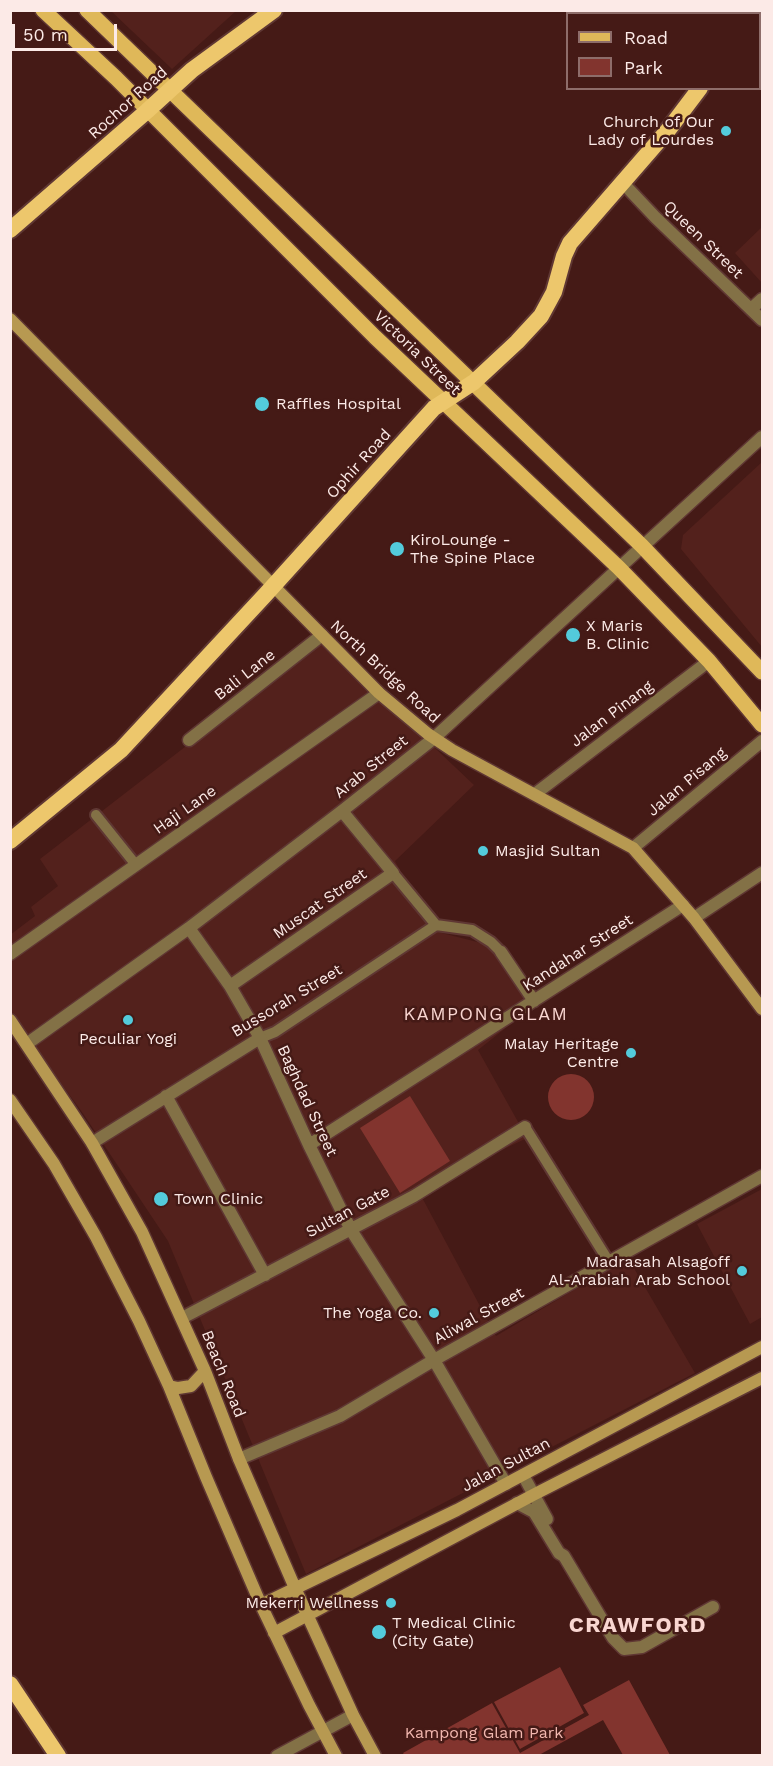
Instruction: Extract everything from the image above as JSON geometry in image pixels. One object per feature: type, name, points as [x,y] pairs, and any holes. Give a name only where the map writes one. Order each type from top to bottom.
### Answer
[{"type":"highway","name":"Rochor Road","points":[[10,230],[192,70],[274,10]]},
{"type":"highway","name":"Ophir Road","points":[[10,841],[121,750],[434,408],[474,382],[541,316],[554,292],[570,243],[669,129],[698,90]]},
{"type":"highway","points":[[10,1684],[58,1755]]},
{"type":"main road","name":"Victoria Street","points":[[43,10],[93,56],[375,337],[619,568],[709,661],[762,725]]},
{"type":"main road","name":"Victoria Street","points":[[87,10],[642,546],[762,672]]},
{"type":"main road","name":"North Bridge Road","points":[[10,319],[379,693],[433,739],[633,848],[694,918],[762,1009]]},
{"type":"main road","name":"Beach Road","points":[[10,1020],[28,1043],[92,1143],[142,1232],[205,1371],[239,1459],[295,1588],[353,1715],[375,1755]]},
{"type":"main road","points":[[10,1100],[54,1164],[96,1237],[169,1386],[261,1605],[336,1755]]},
{"type":"main road","name":"Jalan Sultan","points":[[261,1605],[506,1484],[762,1347]]},
{"type":"main road","points":[[169,1386],[178,1389],[191,1386],[205,1371]]},
{"type":"main road","points":[[274,1633],[532,1495],[762,1378]]},
{"type":"street","name":"Queen Street","points":[[622,182],[762,320]]},
{"type":"street","points":[[751,309],[762,299]]},
{"type":"street","name":"Arab Street","points":[[28,1043],[189,928],[433,739],[762,437]]},
{"type":"street","name":"Bali Lane","points":[[189,740],[322,636]]},
{"type":"street","name":"Jalan Pinang","points":[[535,794],[709,661]]},
{"type":"street","name":"Haji Lane","points":[[10,954],[379,693]]},
{"type":"street","name":"Jalan Pisang","points":[[633,848],[762,741]]},
{"type":"street","name":"Muscat Street","points":[[230,986],[393,873],[342,811]]},
{"type":"street","points":[[96,815],[136,865]]},
{"type":"street","points":[[393,873],[436,925],[472,930],[491,942],[501,952],[534,1001]]},
{"type":"street","points":[[694,918],[762,873]]},
{"type":"street","name":"Kandahar Street","points":[[309,1145],[683,905]]},
{"type":"street","name":"Bussorah Street","points":[[92,1143],[260,1038],[275,1032],[436,925]]},
{"type":"street","name":"Baghdad Street","points":[[189,928],[230,986],[260,1038],[351,1230],[434,1360],[506,1484]]},
{"type":"street","points":[[166,1096],[265,1275]]},
{"type":"street","points":[[525,1127],[609,1262]]},
{"type":"street","name":"Sultan Gate","points":[[182,1318],[414,1196],[525,1127]]},
{"type":"street","name":"Aliwal Street","points":[[239,1459],[340,1416],[434,1360],[762,1176]]},
{"type":"street","points":[[523,1475],[532,1495],[564,1549],[564,1556]]},
{"type":"street","points":[[517,1503],[534,1512],[559,1553],[564,1556],[613,1638],[624,1649],[642,1647],[712,1607]]},
{"type":"street","points":[[278,1755],[353,1715]]},
{"type":"shaded area","points":[[111,11],[236,11],[172,69]]},
{"type":"shaded area","points":[[762,227],[762,283],[735,253]]},
{"type":"shaded area","points":[[762,462],[762,647],[681,549],[683,535]]},
{"type":"shaded area","points":[[322,641],[474,785],[395,861],[434,931],[485,944],[541,1000],[478,1050],[527,1138],[418,1190],[496,1336],[628,1258],[695,1373],[306,1574],[168,1241],[84,1115],[11,1014],[10,935],[35,916],[31,907],[58,886],[40,859]]},
{"type":"shaded area","name":"Madrasah Alsagoff Al-Arabiah Arab School","points":[[762,1189],[762,1317],[750,1324],[697,1224]]},
{"type":"green space","points":[[571,1074],[587,1081],[594,1097],[587,1113],[571,1120],[555,1113],[548,1097],[555,1081]]},
{"type":"green space","points":[[410,1096],[450,1161],[400,1193],[360,1128]]},
{"type":"green space","points":[[560,1667],[584,1713],[520,1749],[494,1702]]},
{"type":"green space","name":"Kampong Glam Park","points":[[629,1680],[670,1755],[623,1755],[603,1720],[539,1755],[405,1756],[403,1753],[492,1703],[520,1753],[589,1715],[583,1705]]},
{"type":"place","name":"Church of Our Lady of Lourdes","points":[[726,131]]},
{"type":"place","name":"Raffles Hospital","points":[[262,404]]},
{"type":"place","name":"KiroLounge - The Spine Place","points":[[397,549]]},
{"type":"place","name":"X Maris B. Clinic","points":[[573,635]]},
{"type":"place","name":"Masjid Sultan","points":[[483,851]]},
{"type":"place","name":"Peculiar Yogi","points":[[128,1020]]},
{"type":"place","name":"Malay Heritage Centre","points":[[631,1053]]},
{"type":"place","name":"Town Clinic","points":[[161,1199]]},
{"type":"place","name":"Madrasah Alsagoff Al-Arabiah Arab School","points":[[742,1271]]},
{"type":"place","name":"The Yoga Co.","points":[[434,1313]]},
{"type":"place","name":"Mekerri Wellness","points":[[391,1603]]},
{"type":"place","name":"T Medical Clinic (City Gate)","points":[[379,1632]]},
{"type":"district","name":"KAMPONG GLAM","points":[[486,1015]]},
{"type":"district","name":"CRAWFORD","points":[[638,1626]]}]
